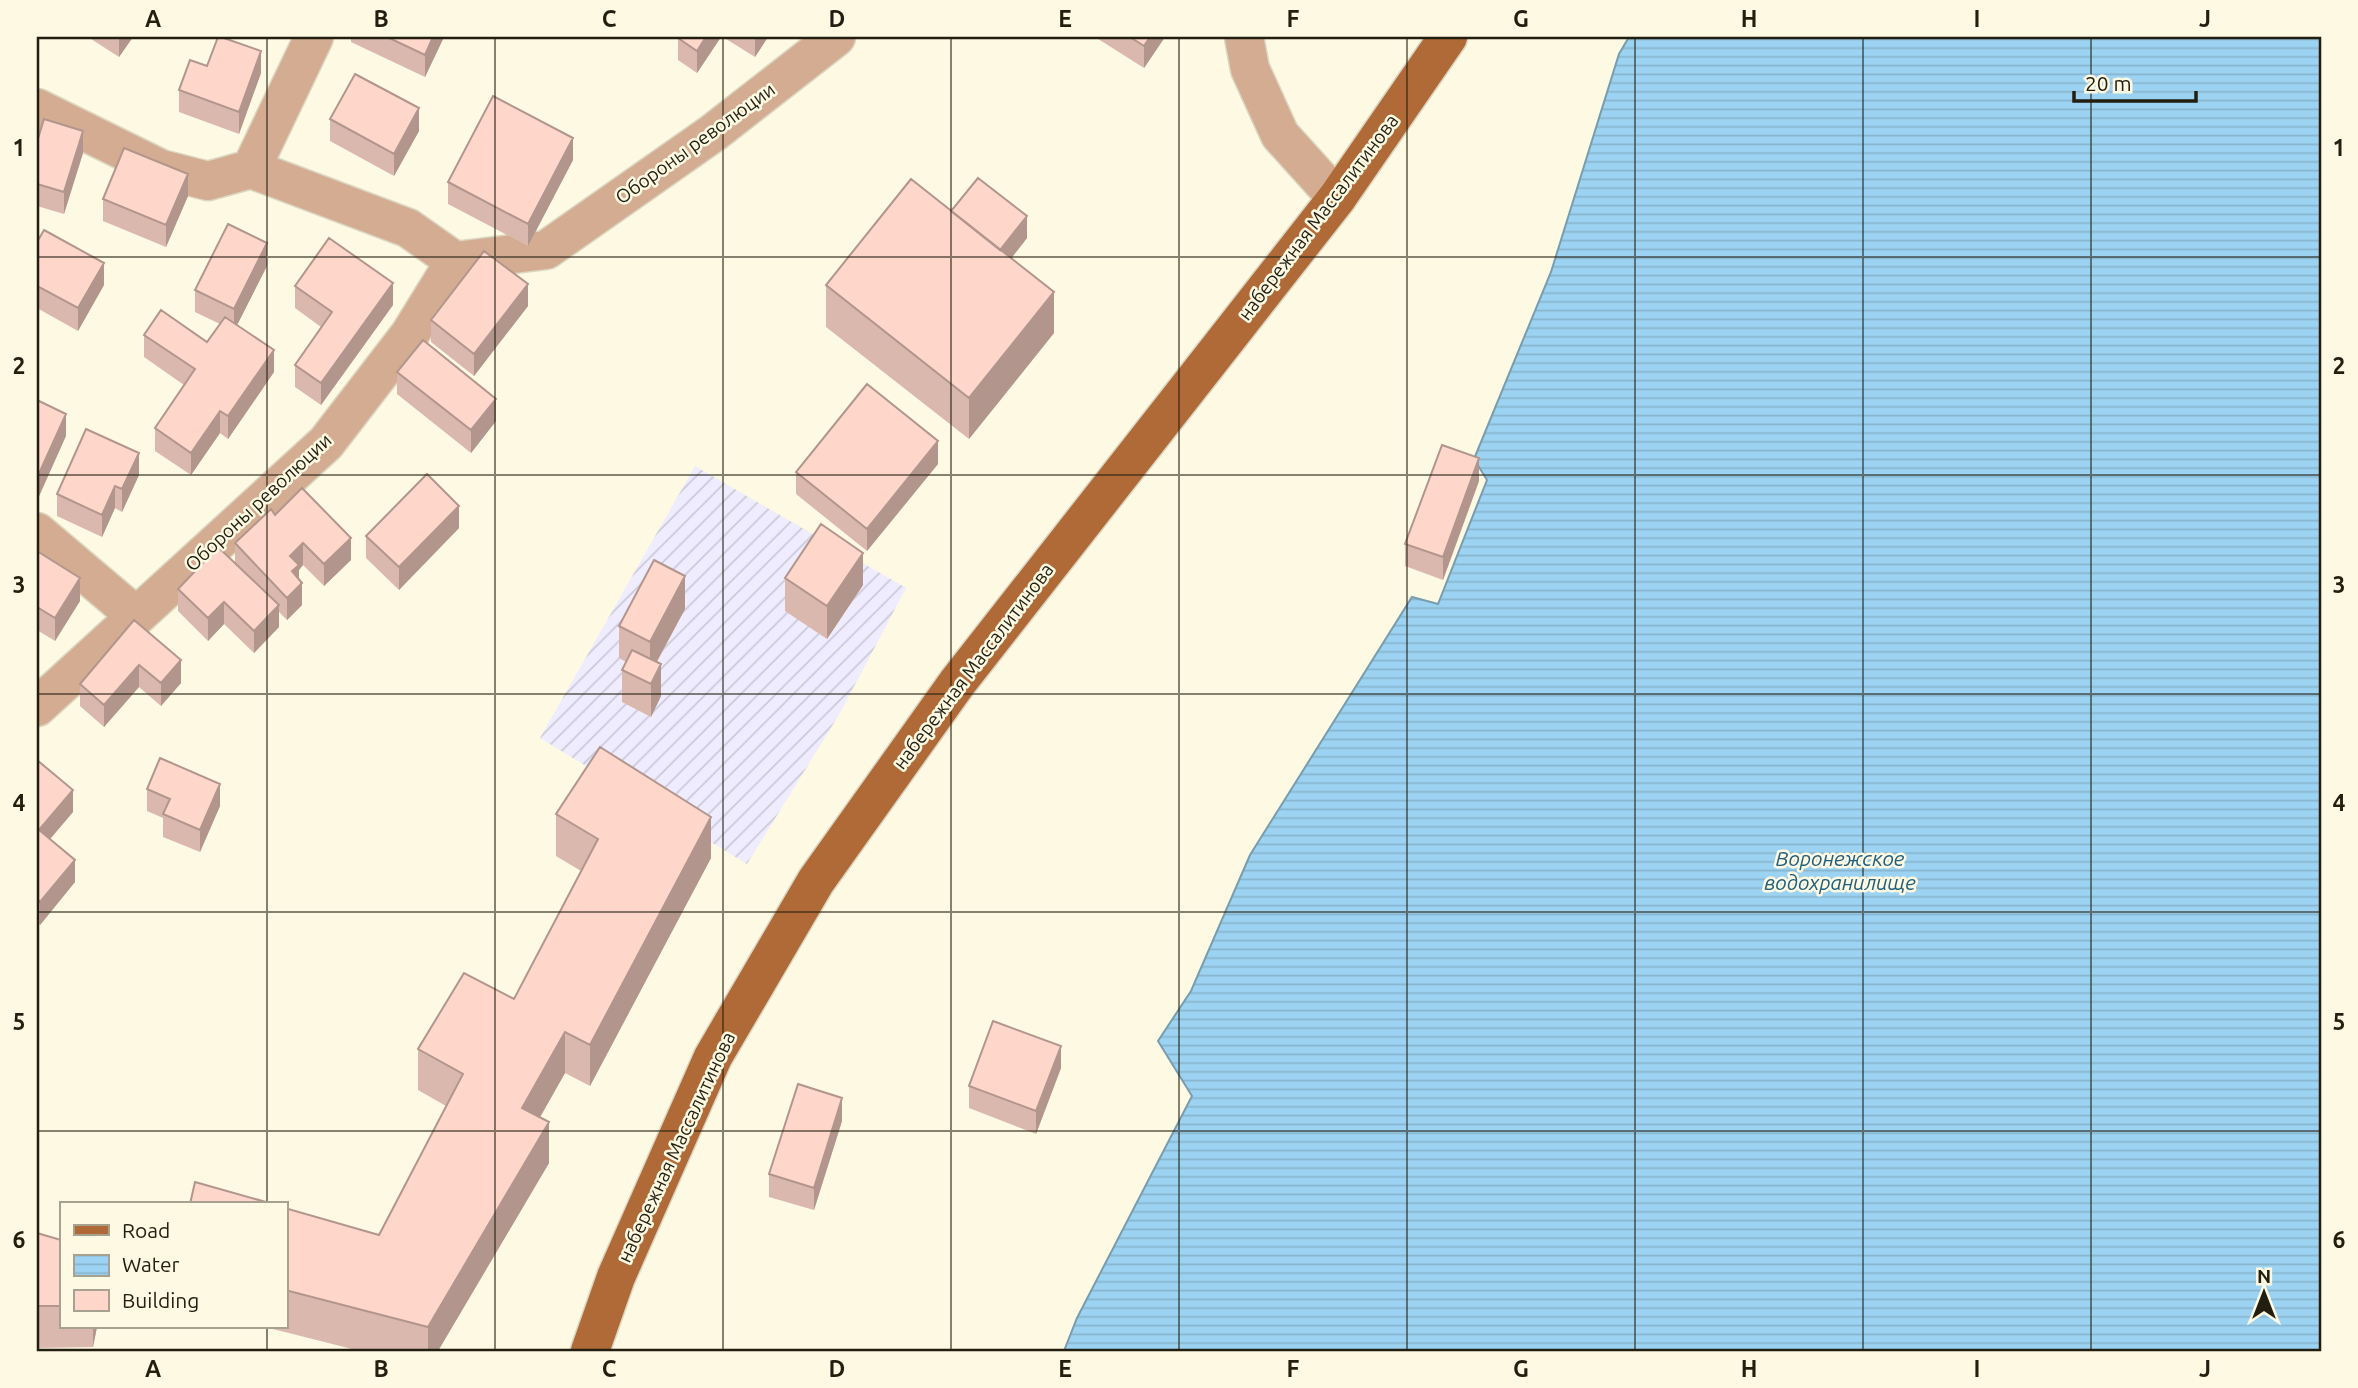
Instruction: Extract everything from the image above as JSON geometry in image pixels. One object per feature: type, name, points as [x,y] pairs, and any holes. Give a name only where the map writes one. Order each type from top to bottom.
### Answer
[{"type":"main road","name":"набережная Массалитинова","points":[[590,1351],[617,1277],[713,1057],[816,881],[957,683],[1337,198],[1448,37]]},
{"type":"street","points":[[251,169],[314,37]]},
{"type":"street","name":"Обороны революции","points":[[37,707],[326,443],[410,334],[455,261],[546,250],[713,133],[835,37]]},
{"type":"street","points":[[1244,37],[1250,69],[1280,135],[1337,198]]},
{"type":"street","points":[[37,108],[161,169],[208,181],[251,169],[408,228],[455,261]]},
{"type":"street","points":[[37,532],[135,615]]},
{"type":"shaded area","points":[[695,466],[906,588],[840,713],[747,864],[540,738]]},
{"type":"water","name":"Воронежское водохранилище","points":[[1629,37],[2321,37],[2321,1351],[1064,1351],[1077,1318],[1192,1096],[1158,1041],[1191,991],[1250,855],[1412,597],[1438,604],[1487,480],[1474,459],[1551,272],[1619,54]]},
{"type":"building","points":[[218,37],[261,51],[239,112],[179,90],[190,60],[207,66]]},
{"type":"building","points":[[387,37],[433,37],[425,55]]},
{"type":"building","points":[[678,37],[706,37],[697,51]]},
{"type":"building","points":[[1130,37],[1150,37],[1144,46]]},
{"type":"building","points":[[355,74],[419,108],[394,154],[330,119]]},
{"type":"building","points":[[493,96],[573,138],[528,224],[448,182]]},
{"type":"building","points":[[44,119],[83,131],[64,192],[37,184],[37,142]]},
{"type":"building","points":[[124,148],[188,174],[166,225],[103,199]]},
{"type":"building","points":[[978,178],[1027,216],[1000,250],[951,211]]},
{"type":"building","points":[[911,179],[1054,292],[969,398],[826,285]]},
{"type":"building","points":[[228,224],[267,243],[234,309],[195,290]]},
{"type":"building","points":[[44,230],[104,263],[78,308],[37,286],[37,242]]},
{"type":"building","points":[[329,238],[393,283],[321,383],[295,365],[332,312],[295,286]]},
{"type":"building","points":[[484,251],[528,284],[474,354],[431,320]]},
{"type":"building","points":[[161,310],[207,342],[225,317],[274,350],[228,416],[220,411],[191,453],[155,428],[195,369],[144,335]]},
{"type":"building","points":[[423,340],[496,399],[471,430],[397,372]]},
{"type":"building","points":[[867,384],[938,441],[867,529],[796,472]]},
{"type":"building","points":[[37,400],[66,414],[37,478]]},
{"type":"building","points":[[86,429],[139,453],[122,489],[115,486],[102,515],[57,494]]},
{"type":"building","points":[[1442,445],[1479,458],[1443,557],[1405,544]]},
{"type":"building","points":[[427,474],[459,506],[399,567],[366,536]]},
{"type":"building","points":[[302,488],[351,538],[324,564],[303,543],[290,556],[299,565],[292,571],[302,583],[287,598],[235,543],[271,509],[275,515]]},
{"type":"building","points":[[821,524],[863,553],[827,606],[785,578]]},
{"type":"building","points":[[218,547],[279,605],[254,631],[224,602],[208,618],[178,589]]},
{"type":"building","points":[[37,551],[80,578],[55,618],[37,607]]},
{"type":"building","points":[[654,560],[685,576],[650,642],[619,626]]},
{"type":"building","points":[[134,620],[181,660],[161,683],[139,665],[104,705],[80,684]]},
{"type":"building","points":[[632,650],[661,664],[651,684],[622,670]]},
{"type":"building","points":[[600,747],[711,817],[590,1045],[565,1032],[522,1108],[549,1122],[428,1327],[287,1291],[287,1209],[379,1235],[463,1074],[418,1049],[464,973],[514,999],[598,839],[556,814]]},
{"type":"building","points":[[160,758],[220,784],[200,830],[163,814],[170,799],[147,789]]},
{"type":"building","points":[[37,760],[73,790],[39,830],[75,860],[40,902],[37,899]]},
{"type":"building","points":[[993,1021],[1061,1046],[1036,1111],[969,1086]]},
{"type":"building","points":[[798,1084],[842,1098],[814,1188],[769,1174]]},
{"type":"building","points":[[195,1182],[266,1202],[190,1202]]},
{"type":"building","points":[[37,1233],[60,1240],[60,1306],[37,1306]]}]
